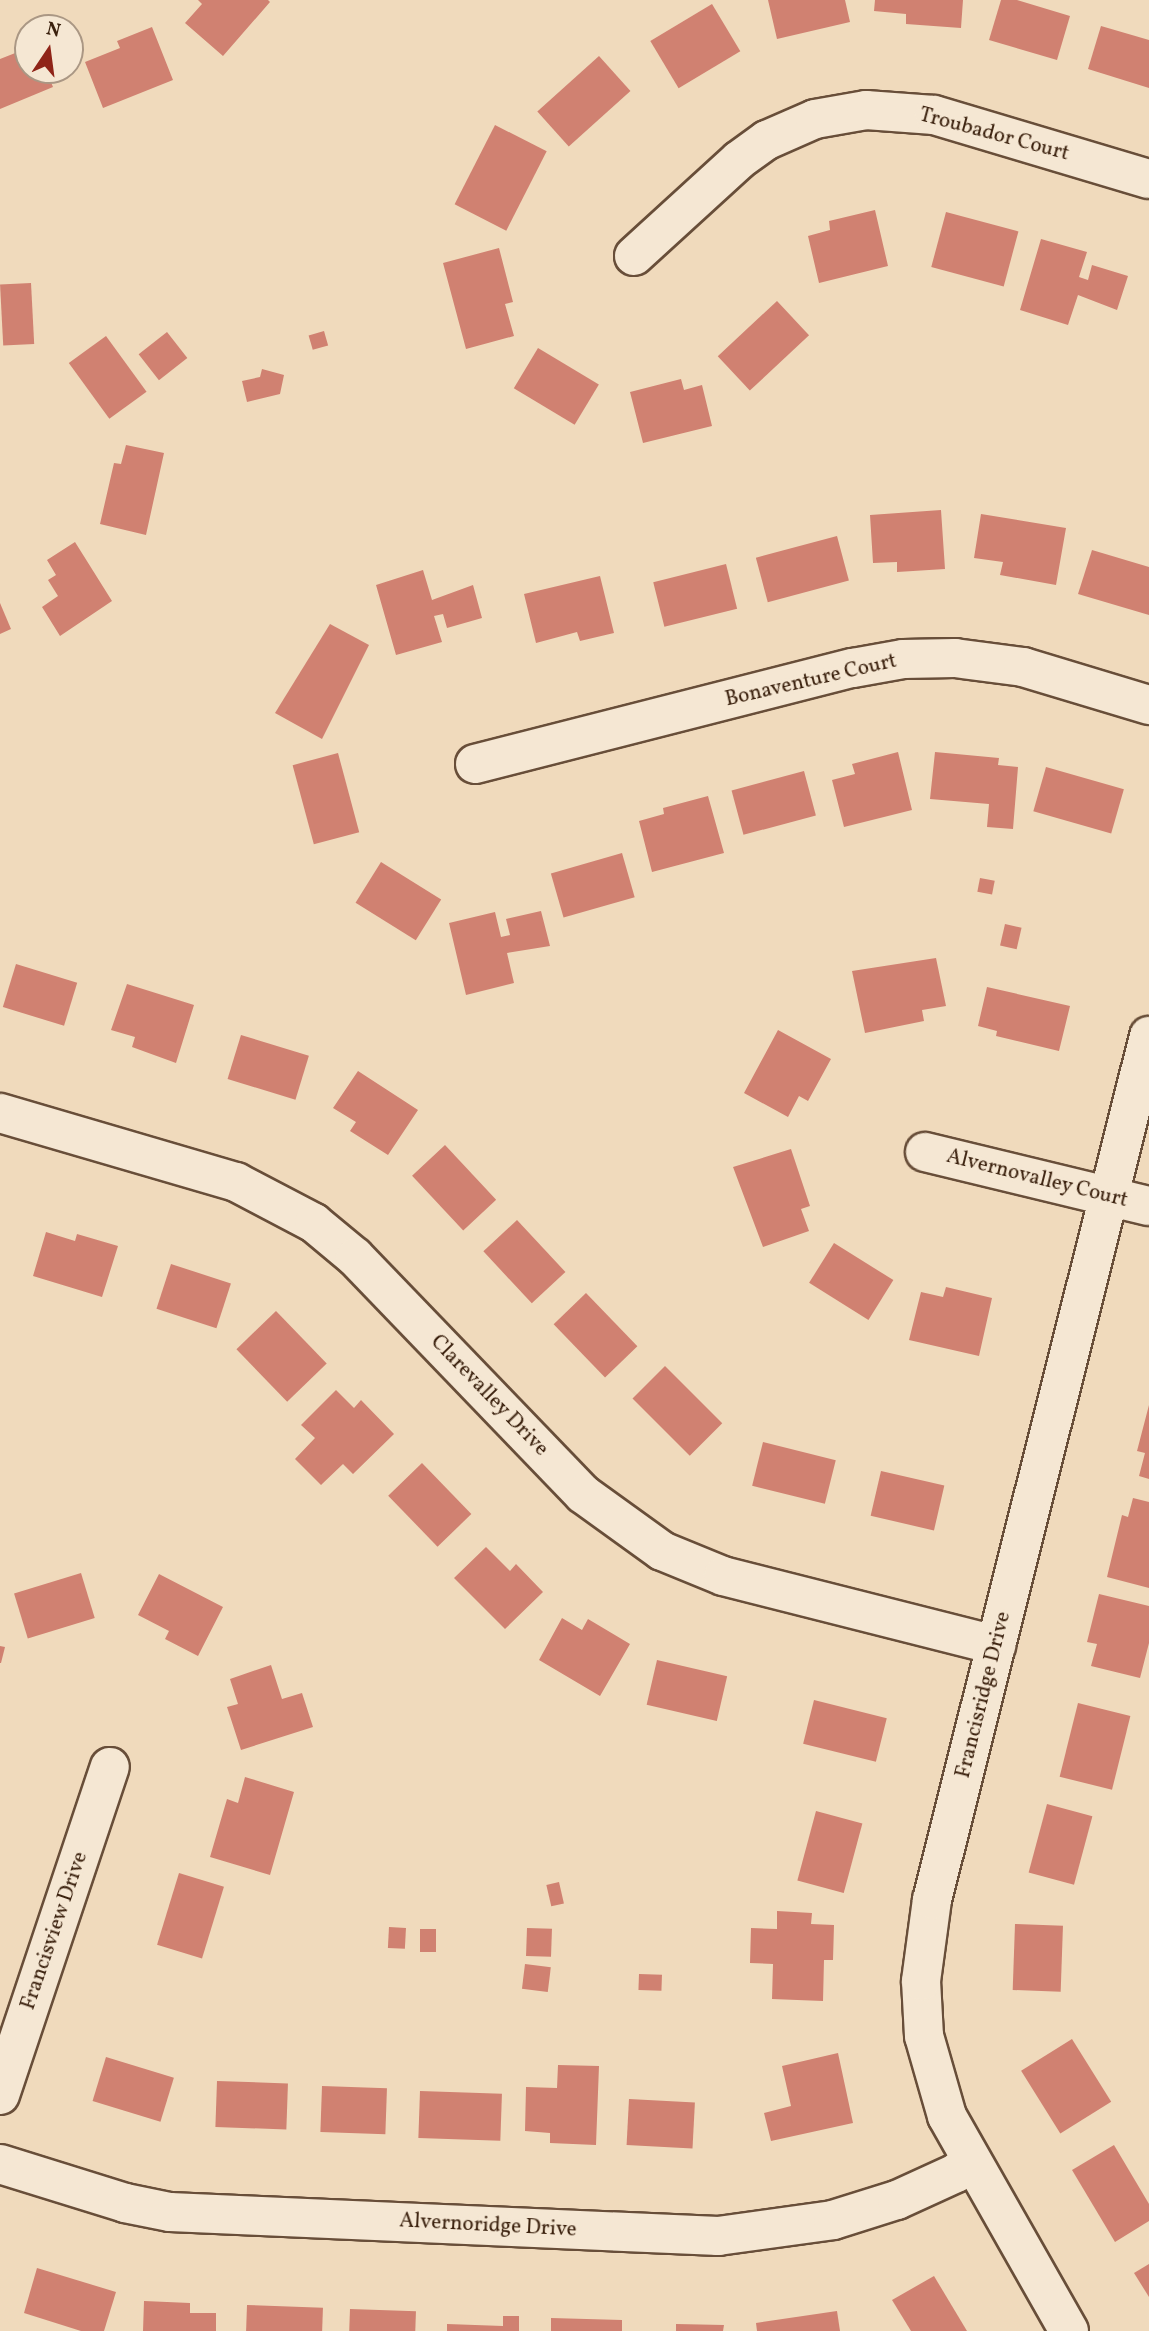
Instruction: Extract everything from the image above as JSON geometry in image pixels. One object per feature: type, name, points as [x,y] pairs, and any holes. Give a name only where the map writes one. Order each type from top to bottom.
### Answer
[{"type":"street","name":"Troubador Court","points":[[634,257],[739,160],[767,140],[815,120],[866,110],[934,115],[1149,179]]},
{"type":"street","name":"Bonaventure Court","points":[[475,764],[853,668],[903,659],[955,658],[1023,667],[1149,705]]},
{"type":"street","name":"Francisridge Drive","points":[[1069,2331],[969,2162],[932,2070],[924,2036],[921,1982],[932,1900],[1149,1037]]},
{"type":"street","name":"Clarevalley Drive","points":[[0,1113],[236,1182],[314,1223],[355,1257],[583,1494],[662,1551],[723,1576],[996,1645]]},
{"type":"street","name":"Alvernovalley Court","points":[[925,1152],[1149,1206]]},
{"type":"street","name":"Francisview Drive","points":[[0,2095],[110,1768]]},
{"type":"street","name":"Alvernoridge Drive","points":[[0,2164],[125,2203],[170,2212],[719,2236],[833,2220],[897,2200],[957,2173],[969,2162]]},
{"type":"building","points":[[198,0],[270,2],[223,56],[185,23],[202,4]]},
{"type":"building","points":[[768,0],[845,0],[850,22],[777,39]]},
{"type":"building","points":[[875,0],[963,0],[961,28],[906,24],[906,14],[874,11]]},
{"type":"building","points":[[1001,0],[1017,0],[1070,16],[1057,60],[989,40]]},
{"type":"building","points":[[712,4],[740,51],[679,88],[650,41]]},
{"type":"building","points":[[1101,26],[1149,40],[1149,88],[1088,69]]},
{"type":"building","points":[[152,27],[173,80],[103,108],[85,62],[120,48],[117,41]]},
{"type":"building","points":[[14,54],[14,84],[52,84],[53,87],[0,109],[0,59]]},
{"type":"building","points":[[599,56],[630,91],[569,146],[537,112]]},
{"type":"building","points":[[495,125],[547,151],[506,231],[455,204]]},
{"type":"building","points":[[875,210],[888,266],[819,283],[808,236],[830,230],[829,221]]},
{"type":"building","points":[[946,212],[1018,231],[1004,286],[931,267]]},
{"type":"building","points":[[1041,239],[1087,252],[1079,277],[1088,280],[1092,265],[1128,276],[1117,310],[1078,295],[1068,325],[1020,310]]},
{"type":"building","points":[[499,248],[513,302],[505,304],[514,336],[466,349],[443,263]]},
{"type":"building","points":[[31,283],[34,344],[3,346],[0,285]]},
{"type":"building","points":[[777,301],[809,335],[750,391],[718,356]]},
{"type":"building","points":[[324,331],[328,345],[313,350],[309,335]]},
{"type":"building","points":[[167,332],[187,358],[159,380],[139,354]]},
{"type":"building","points":[[106,336],[147,392],[109,419],[69,363]]},
{"type":"building","points":[[538,348],[599,385],[575,425],[514,388]]},
{"type":"building","points":[[262,369],[284,375],[280,394],[247,402],[242,381],[260,377]]},
{"type":"building","points":[[681,379],[684,390],[702,385],[712,426],[643,443],[630,392]]},
{"type":"building","points":[[126,445],[164,453],[146,535],[100,524],[114,463],[121,464]]},
{"type":"building","points":[[941,510],[945,569],[897,572],[897,562],[873,563],[870,515]]},
{"type":"building","points":[[981,514],[1066,528],[1056,585],[1000,575],[1003,562],[974,558]]},
{"type":"building","points":[[837,536],[849,580],[768,602],[756,558]]},
{"type":"building","points":[[75,542],[112,601],[60,636],[42,607],[58,596],[48,580],[56,575],[47,560]]},
{"type":"building","points":[[1092,550],[1149,567],[1149,615],[1078,594]]},
{"type":"building","points":[[726,564],[737,609],[664,627],[653,582]]},
{"type":"building","points":[[423,570],[432,600],[473,585],[482,618],[447,628],[443,614],[434,616],[442,642],[396,655],[376,585]]},
{"type":"building","points":[[600,576],[614,633],[580,641],[577,632],[536,643],[524,594]]},
{"type":"building","points":[[0,603],[11,629],[0,634]]},
{"type":"building","points":[[330,624],[369,645],[322,739],[275,713]]},
{"type":"building","points":[[898,752],[912,810],[844,827],[832,780],[855,774],[852,764]]},
{"type":"building","points":[[935,752],[999,758],[998,765],[1018,767],[1013,829],[987,827],[989,804],[930,799]]},
{"type":"building","points":[[338,753],[359,832],[314,844],[293,765]]},
{"type":"building","points":[[1046,767],[1124,789],[1111,834],[1033,811]]},
{"type":"building","points":[[804,771],[816,815],[743,835],[732,790]]},
{"type":"building","points":[[708,796],[724,853],[652,872],[639,821],[664,814],[663,808]]},
{"type":"building","points":[[622,853],[635,897],[564,918],[551,873]]},
{"type":"building","points":[[381,862],[441,900],[416,940],[356,903]]},
{"type":"building","points":[[980,878],[995,881],[992,895],[977,892]]},
{"type":"building","points":[[541,911],[550,946],[507,953],[514,983],[466,995],[449,923],[495,912],[501,937],[510,935],[506,919]]},
{"type":"building","points":[[1005,924],[1022,928],[1017,949],[1000,945]]},
{"type":"building","points":[[936,958],[946,1006],[922,1010],[924,1021],[865,1033],[852,971]]},
{"type":"building","points":[[16,964],[77,983],[64,1026],[3,1007]]},
{"type":"building","points":[[127,984],[194,1005],[176,1063],[132,1047],[135,1037],[111,1030]]},
{"type":"building","points":[[987,987],[1070,1006],[1059,1051],[996,1036],[997,1031],[978,1026]]},
{"type":"building","points":[[778,1030],[831,1059],[808,1101],[799,1096],[788,1117],[744,1093]]},
{"type":"building","points":[[241,1035],[309,1056],[295,1100],[228,1079]]},
{"type":"building","points":[[358,1071],[418,1110],[388,1155],[350,1131],[356,1122],[333,1108]]},
{"type":"building","points":[[445,1145],[496,1200],[463,1231],[412,1176]]},
{"type":"building","points":[[791,1149],[810,1206],[801,1209],[809,1231],[763,1247],[733,1167]]},
{"type":"building","points":[[517,1220],[565,1272],[532,1303],[483,1251]]},
{"type":"building","points":[[46,1232],[75,1241],[77,1234],[118,1246],[102,1297],[33,1276]]},
{"type":"building","points":[[834,1243],[893,1280],[868,1320],[809,1283]]},
{"type":"building","points":[[171,1264],[231,1283],[216,1328],[156,1309]]},
{"type":"building","points":[[946,1287],[992,1298],[979,1356],[909,1340],[921,1292],[943,1297]]},
{"type":"building","points":[[586,1293],[637,1346],[605,1377],[554,1324]]},
{"type":"building","points":[[276,1311],[327,1364],[287,1402],[236,1349]]},
{"type":"building","points":[[665,1366],[722,1423],[690,1456],[632,1399]]},
{"type":"building","points":[[336,1390],[354,1408],[361,1400],[394,1434],[353,1474],[343,1464],[321,1485],[295,1459],[315,1438],[301,1425]]},
{"type":"building","points":[[1149,1405],[1149,1479],[1139,1476],[1145,1453],[1137,1451]]},
{"type":"building","points":[[763,1442],[836,1460],[825,1504],[752,1486]]},
{"type":"building","points":[[422,1463],[471,1514],[438,1547],[388,1496]]},
{"type":"building","points":[[881,1471],[944,1486],[934,1530],[871,1516]]},
{"type":"building","points":[[1133,1498],[1149,1502],[1149,1588],[1107,1577],[1122,1515],[1128,1517]]},
{"type":"building","points":[[486,1547],[510,1571],[516,1564],[543,1592],[505,1629],[454,1578]]},
{"type":"building","points":[[81,1573],[95,1618],[28,1638],[14,1593]]},
{"type":"building","points":[[159,1574],[223,1607],[198,1656],[165,1639],[169,1631],[138,1615]]},
{"type":"building","points":[[1099,1594],[1149,1606],[1149,1643],[1140,1678],[1091,1666],[1097,1644],[1087,1642]]},
{"type":"building","points":[[562,1618],[582,1630],[588,1619],[630,1644],[600,1696],[539,1660]]},
{"type":"building","points":[[0,1646],[5,1647],[1,1663],[0,1663]]},
{"type":"building","points":[[657,1660],[727,1676],[717,1721],[647,1705]]},
{"type":"building","points":[[271,1665],[282,1699],[302,1693],[313,1727],[241,1750],[227,1707],[238,1704],[230,1679]]},
{"type":"building","points":[[814,1700],[887,1718],[876,1762],[803,1744]]},
{"type":"building","points":[[1078,1703],[1130,1716],[1112,1790],[1060,1777]]},
{"type":"building","points":[[245,1777],[294,1792],[270,1875],[210,1857],[227,1799],[238,1803]]},
{"type":"building","points":[[1047,1804],[1092,1816],[1074,1885],[1029,1873]]},
{"type":"building","points":[[816,1811],[862,1823],[844,1893],[797,1881]]},
{"type":"building","points":[[179,1873],[224,1887],[202,1958],[157,1945]]},
{"type":"building","points":[[559,1882],[564,1903],[551,1906],[546,1885]]},
{"type":"building","points":[[777,1911],[812,1913],[811,1924],[834,1925],[833,1960],[824,1960],[823,2001],[772,1999],[773,1964],[750,1963],[751,1928],[777,1929]]},
{"type":"building","points":[[1015,1924],[1063,1926],[1061,1992],[1013,1990]]},
{"type":"building","points":[[389,1927],[406,1928],[405,1949],[388,1948]]},
{"type":"building","points":[[527,1928],[552,1929],[551,1957],[526,1956]]},
{"type":"building","points":[[420,1929],[436,1929],[436,1952],[420,1952]]},
{"type":"building","points":[[525,1964],[551,1967],[548,1992],[522,1989]]},
{"type":"building","points":[[639,1974],[662,1975],[661,1991],[638,1990]]},
{"type":"building","points":[[1072,2039],[1111,2102],[1060,2134],[1021,2071]]},
{"type":"building","points":[[838,2053],[853,2123],[771,2141],[764,2113],[791,2106],[782,2066]]},
{"type":"building","points":[[106,2057],[174,2078],[160,2122],[93,2101]]},
{"type":"building","points":[[558,2065],[599,2066],[596,2145],[550,2143],[550,2133],[525,2131],[526,2087],[557,2088]]},
{"type":"building","points":[[217,2081],[288,2083],[286,2129],[215,2127]]},
{"type":"building","points":[[322,2086],[387,2088],[385,2134],[320,2132]]},
{"type":"building","points":[[420,2091],[502,2094],[500,2141],[418,2138]]},
{"type":"building","points":[[629,2099],[695,2102],[693,2148],[627,2145]]},
{"type":"building","points":[[1114,2145],[1149,2204],[1149,2221],[1115,2242],[1072,2170]]},
{"type":"building","points":[[1149,2264],[1149,2297],[1134,2273]]},
{"type":"building","points":[[37,2268],[116,2292],[104,2331],[81,2331],[24,2313]]},
{"type":"building","points":[[934,2276],[967,2331],[911,2331],[892,2300]]},
{"type":"building","points":[[144,2301],[190,2303],[190,2313],[216,2313],[216,2331],[143,2331]]},
{"type":"building","points":[[247,2305],[323,2308],[322,2331],[246,2331]]},
{"type":"building","points":[[350,2309],[416,2311],[415,2331],[349,2331]]},
{"type":"building","points":[[837,2311],[840,2331],[757,2331],[756,2323]]},
{"type":"building","points":[[503,2316],[519,2316],[519,2331],[447,2331],[447,2324],[503,2326]]},
{"type":"building","points":[[551,2318],[622,2320],[622,2331],[551,2331]]},
{"type":"building","points":[[676,2324],[724,2325],[723,2331],[676,2331]]}]
